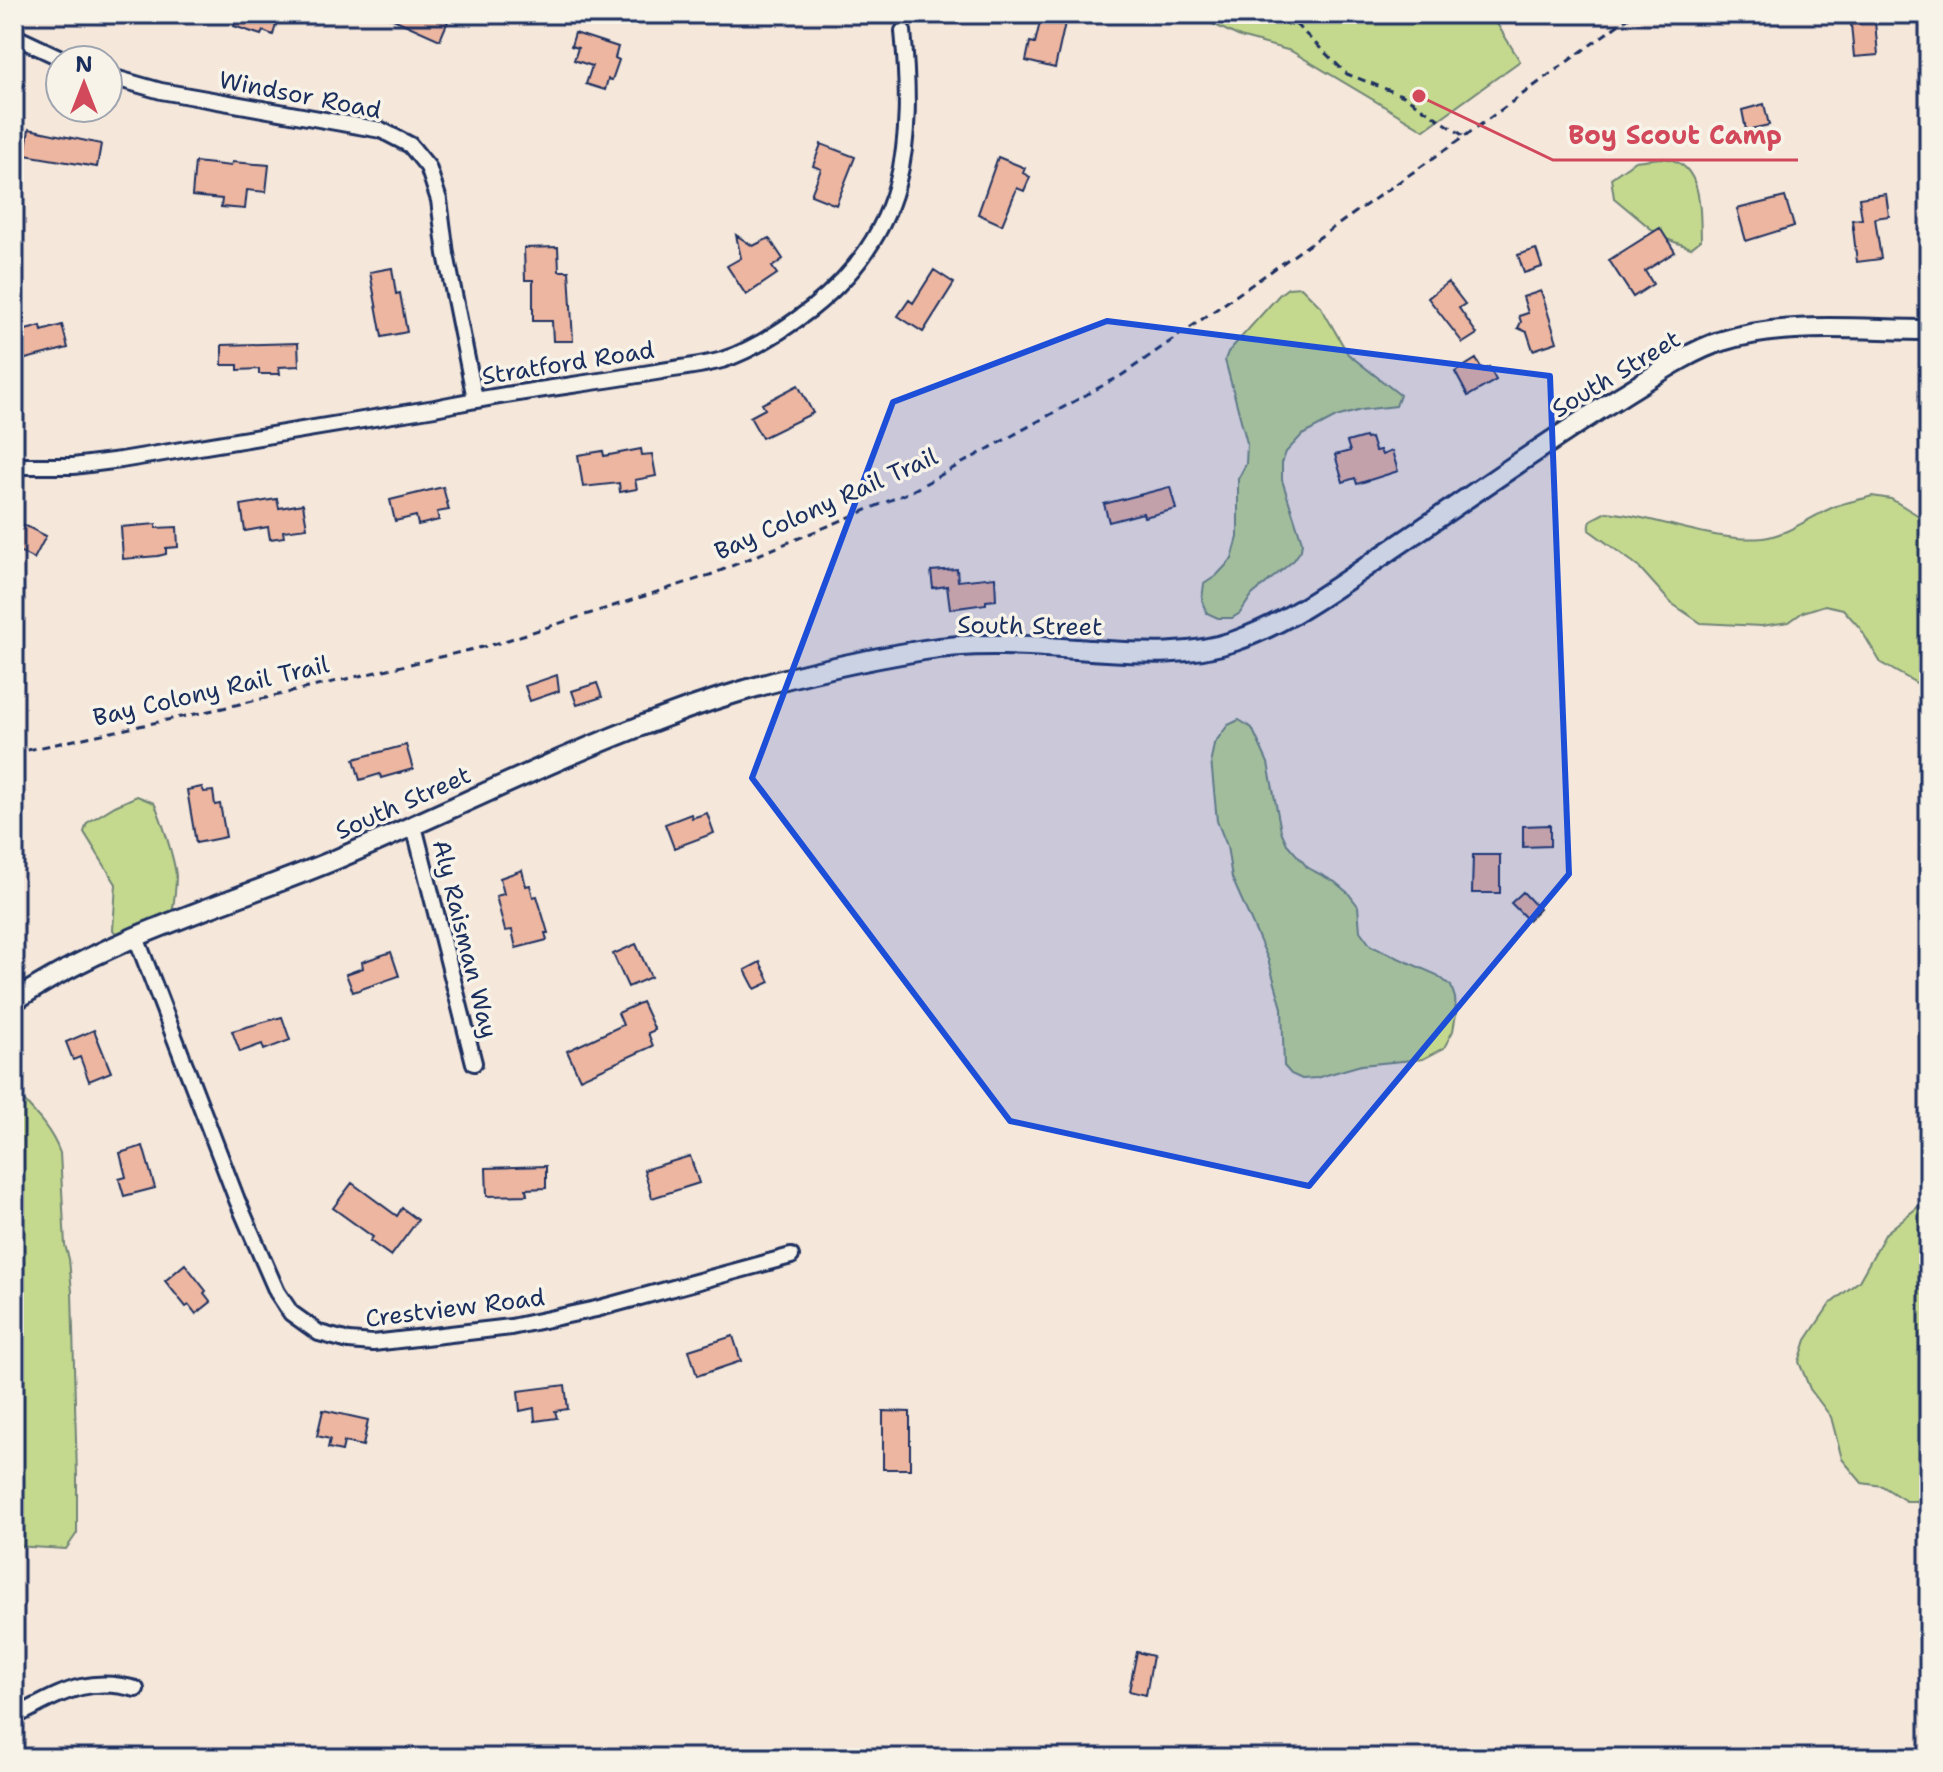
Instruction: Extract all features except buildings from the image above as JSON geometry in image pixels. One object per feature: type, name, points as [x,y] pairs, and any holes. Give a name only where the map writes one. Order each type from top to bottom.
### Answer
[{"type":"street","name":"Stratford Road","points":[[14,466],[73,466],[121,460],[475,399],[623,378],[722,360],[756,345],[796,321],[834,290],[868,248],[888,212],[900,177],[909,112],[903,31]]},
{"type":"street","points":[[14,36],[44,50]]},
{"type":"street","name":"Windsor Road","points":[[124,81],[161,91],[381,130],[410,145],[428,167],[439,200],[446,254],[475,399]]},
{"type":"street","name":"South Street","points":[[14,1001],[87,958],[136,937],[414,826],[532,772],[663,718],[733,694],[925,650],[994,645],[1175,653],[1203,650],[1231,642],[1272,624],[1328,592],[1577,423],[1655,375],[1718,342],[1774,330],[1929,330]]},
{"type":"street","name":"Aly Raisman Way","points":[[414,826],[474,1063]]},
{"type":"street","name":"Crestview Road","points":[[136,937],[237,1200],[277,1292],[291,1313],[319,1333],[349,1341],[373,1343],[511,1327],[596,1309],[791,1256]]},
{"type":"street","points":[[14,1717],[79,1687],[114,1683],[136,1689]]},
{"type":"path","points":[[1285,14],[1347,74],[1404,96],[1465,136]]},
{"type":"path","name":"Bay Colony Rail Trail","points":[[14,753],[495,644],[710,575],[910,492],[1122,375],[1465,136],[1633,14]]},
{"type":"highlighted area","points":[[1107,321],[1550,376],[1569,874],[1309,1186],[1010,1121],[752,778],[893,402]]},
{"type":"green space","points":[[1192,14],[1491,14],[1520,61],[1424,130],[1291,51],[1240,37]]},
{"type":"green space","points":[[1661,158],[1685,167],[1696,188],[1701,240],[1691,248],[1661,237],[1614,198],[1611,178],[1635,161]]},
{"type":"green space","points":[[1301,287],[1321,307],[1348,354],[1400,395],[1396,406],[1336,417],[1302,435],[1286,452],[1282,463],[1282,480],[1302,542],[1301,550],[1294,560],[1252,595],[1240,613],[1232,618],[1218,618],[1207,613],[1202,600],[1204,584],[1232,559],[1238,537],[1238,479],[1246,464],[1247,443],[1225,360],[1228,352],[1280,294],[1288,288]]},
{"type":"green space","points":[[1872,496],[1891,499],[1929,522],[1929,690],[1881,663],[1860,628],[1843,609],[1825,605],[1803,612],[1789,622],[1761,626],[1701,623],[1671,603],[1638,566],[1589,530],[1591,520],[1606,512],[1724,537],[1763,538],[1792,529],[1836,506]]},
{"type":"green space","points":[[1239,720],[1252,728],[1268,763],[1281,831],[1287,844],[1308,868],[1335,882],[1348,893],[1358,906],[1360,931],[1371,946],[1437,975],[1451,986],[1456,1014],[1453,1031],[1444,1048],[1423,1059],[1361,1065],[1316,1078],[1302,1079],[1284,1066],[1282,1008],[1268,959],[1232,878],[1227,846],[1217,821],[1211,760],[1214,744],[1228,725]]},
{"type":"green space","points":[[137,796],[154,803],[160,818],[175,869],[174,900],[172,914],[119,937],[113,930],[116,884],[84,832],[87,823]]},
{"type":"green space","points":[[14,1090],[46,1127],[60,1153],[65,1245],[72,1292],[77,1477],[77,1533],[66,1549],[14,1546]]},
{"type":"green space","points":[[1924,1202],[1929,1209],[1929,1501],[1906,1501],[1882,1486],[1862,1483],[1842,1459],[1831,1417],[1810,1389],[1799,1362],[1806,1340],[1830,1304],[1859,1281],[1886,1233]]},
{"type":"place","name":"Boy Scout Camp","points":[[1419,96]]}]
